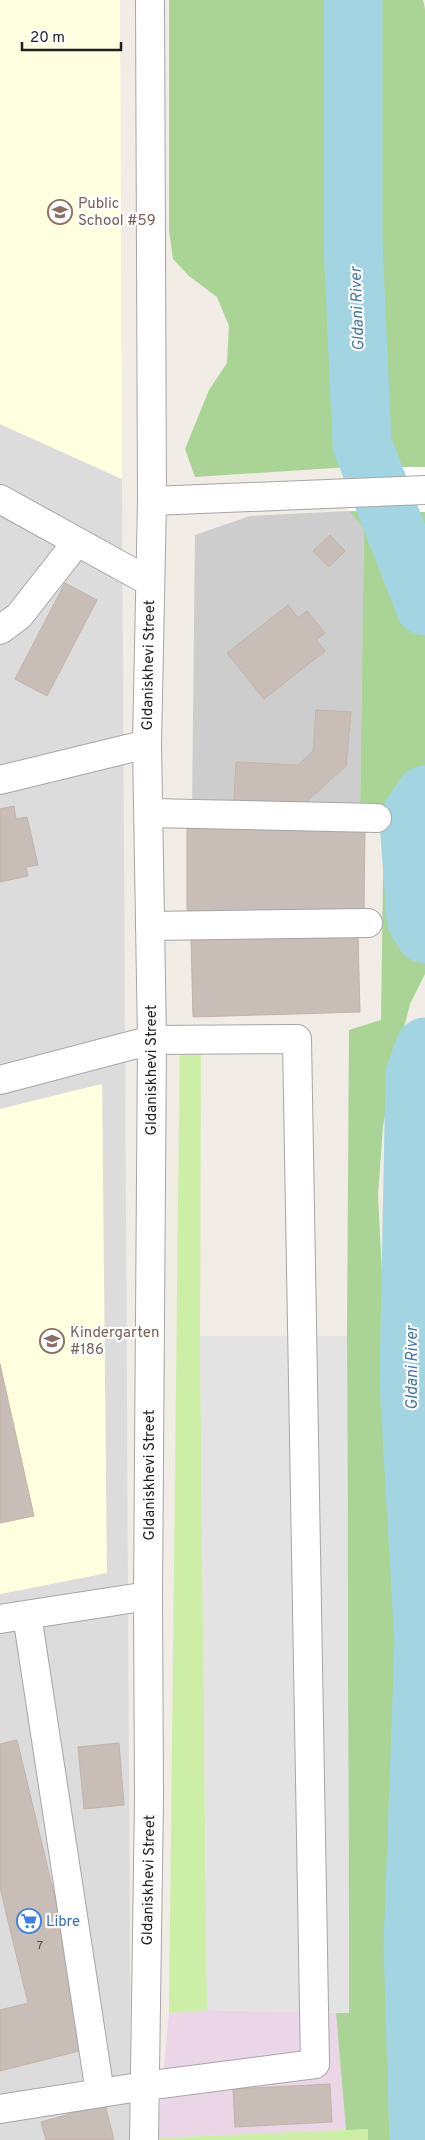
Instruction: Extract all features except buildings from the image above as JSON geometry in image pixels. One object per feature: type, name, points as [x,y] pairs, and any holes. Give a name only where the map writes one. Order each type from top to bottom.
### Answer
[{"type":"street","name":"Gldaniskhevi Street","points":[[144,2140],[149,1799],[148,1596],[152,1040],[147,744],[152,501],[150,0]]},
{"type":"street","points":[[152,501],[425,490]]},
{"type":"street","points":[[0,499],[150,582]]},
{"type":"street","points":[[0,630],[19,616],[77,542]]},
{"type":"street","points":[[0,780],[147,744]]},
{"type":"street","points":[[148,813],[377,818]]},
{"type":"street","points":[[150,926],[368,923]]},
{"type":"street","points":[[0,2109],[145,2086],[315,2064],[297,1039],[152,1040],[1,1078]]},
{"type":"street","points":[[0,1619],[148,1596]]},
{"type":"street","points":[[27,1615],[100,2093]]},
{"type":"shaded area","name":"Public School #59","points":[[0,0],[120,0],[122,479],[0,424]]},
{"type":"shaded area","points":[[0,424],[122,479],[131,2140],[0,2140],[0,1594],[106,1573],[102,1084],[0,1109]]},
{"type":"shaded area","points":[[349,511],[364,529],[360,808],[192,808],[195,535],[250,516]]},
{"type":"shaded area","name":"Kindergarten #186","points":[[102,1084],[107,1573],[0,1594],[0,1109]]},
{"type":"shaded area","points":[[200,1336],[347,1336],[349,2013],[207,2010]]},
{"type":"shaded area","points":[[207,2010],[336,2013],[346,2130],[157,2138],[169,2013]]},
{"type":"green space","points":[[169,0],[423,0],[425,9],[425,467],[349,467],[195,477],[185,449],[209,390],[227,363],[229,326],[217,297],[189,276],[173,259],[169,230]]},
{"type":"green space","points":[[349,511],[425,512],[425,974],[410,1004],[395,1063],[383,1126],[378,1195],[390,1431],[412,1636],[415,1724],[406,1824],[388,1944],[390,2140],[368,2140],[368,2129],[346,2130],[336,2013],[349,2013],[347,1336],[349,1030],[381,1020],[384,807],[360,808],[364,529]]},
{"type":"green space","points":[[180,1028],[201,1030],[200,1336],[207,2010],[169,2013]]},
{"type":"green space","points":[[368,2129],[368,2140],[157,2140],[157,2138]]},
{"type":"pier","points":[[349,467],[425,467],[425,512],[349,511]]},
{"type":"waterway","name":"Gldani River","points":[[353,0],[353,243],[362,444],[425,606]]},
{"type":"waterway","name":"Gldani River","points":[[425,795],[409,819],[416,919],[425,934]]},
{"type":"waterway","name":"Gldani River","points":[[419,2140],[413,1947],[424,1643],[409,1382],[415,1074],[425,1047]]},
{"type":"place","name":"Public School #59","points":[[60,212]]},
{"type":"place","name":"Kindergarten #186","points":[[52,1341]]},
{"type":"place","name":"Libre","points":[[29,1921]]}]
